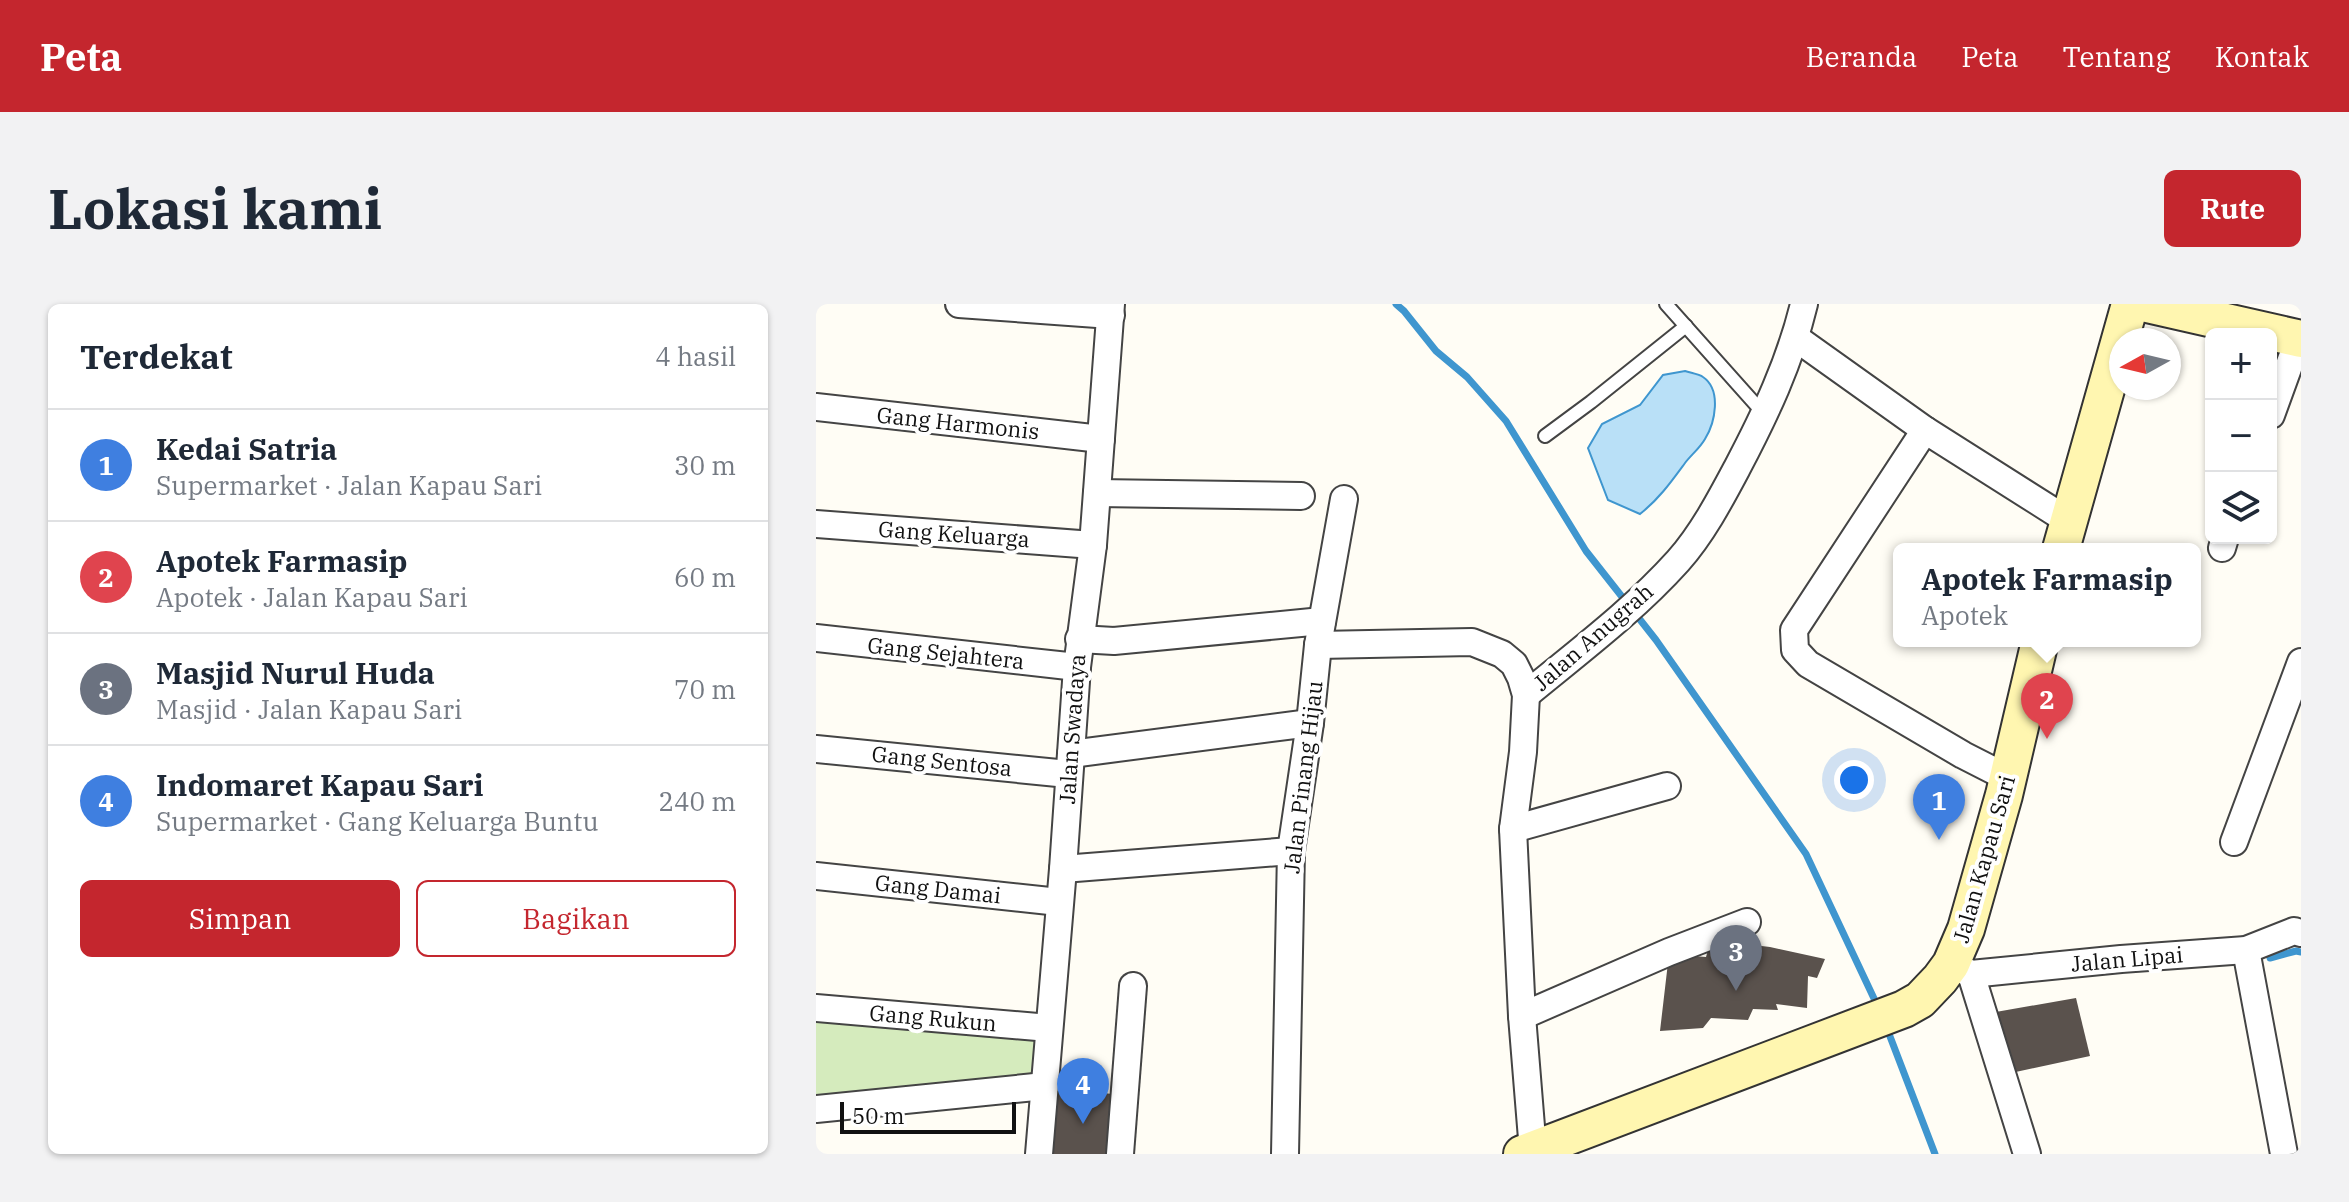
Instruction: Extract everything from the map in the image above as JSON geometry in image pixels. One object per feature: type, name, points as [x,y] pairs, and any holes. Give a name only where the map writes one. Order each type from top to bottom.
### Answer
[{"type":"main road","points":[[2064,535],[2130,304]]},
{"type":"main road","points":[[2147,304],[2300,338]]},
{"type":"main road","name":"Jalan Kapau Sari","points":[[1527,1152],[1904,1009],[1961,969],[1966,929],[2008,778],[2039,647]]},
{"type":"street","points":[[959,304],[1111,309]]},
{"type":"street","name":"Jalan Anugrah","points":[[1527,1152],[1513,829],[1523,752],[1526,695],[1624,614],[1680,559],[1718,505],[1765,415],[1796,338],[1804,304]]},
{"type":"street","name":"Jalan Swadaya","points":[[1039,1154],[1079,639],[1093,545],[1111,309]]},
{"type":"street","points":[[1796,338],[2064,535]]},
{"type":"street","points":[[2277,400],[2300,338]]},
{"type":"street","name":"Gang Harmonis","points":[[816,407],[1101,439]]},
{"type":"street","points":[[1925,430],[1794,630],[1795,650],[1808,664],[2008,778]]},
{"type":"street","points":[[1097,493],[1301,496]]},
{"type":"street","name":"Jalan Pinang Hijau","points":[[1285,1154],[1291,851],[1320,633],[1344,499]]},
{"type":"street","name":"Gang Keluarga","points":[[816,524],[1093,545]]},
{"type":"street","points":[[1079,639],[1114,641],[1320,633],[1472,642],[1490,647],[1514,664],[1526,695]]},
{"type":"street","name":"Gang Sejahtera","points":[[816,638],[1077,667]]},
{"type":"street","points":[[2234,842],[2301,662]]},
{"type":"street","name":"Gang Sentosa","points":[[816,749],[1069,764],[1310,723]]},
{"type":"street","points":[[1513,829],[1667,786]]},
{"type":"street","points":[[1063,869],[1291,851]]},
{"type":"street","name":"Gang Damai","points":[[816,876],[1059,902]]},
{"type":"street","points":[[1522,1016],[1747,922]]},
{"type":"street","name":"Jalan Lipai","points":[[1961,969],[2246,950],[2299,925]]},
{"type":"street","points":[[2246,950],[2284,1154]]},
{"type":"street","points":[[1961,969],[2027,1154]]},
{"type":"street","points":[[1120,1154],[1133,986]]},
{"type":"street","name":"Gang Rukun","points":[[816,1008],[1049,1028]]},
{"type":"street","points":[[816,1109],[1045,1086]]},
{"type":"lane","points":[[1666,304],[1765,415]]},
{"type":"lane","points":[[1545,436],[1686,326]]},
{"type":"green space","points":[[816,1008],[1049,1028],[1045,1086],[816,1109]]},
{"type":"water","points":[[1685,371],[1703,377],[1713,390],[1714,416],[1705,439],[1664,490],[1640,514],[1608,500],[1588,448],[1602,424],[1640,405],[1663,375]]},
{"type":"building","points":[[1711,940],[1770,947],[1825,959],[1817,978],[1808,976],[1807,1008],[1776,1004],[1778,1010],[1753,1009],[1748,1020],[1711,1018],[1703,1028],[1660,1031],[1669,954],[1706,957]]},
{"type":"building","points":[[2076,998],[2090,1056],[2011,1073],[1990,1013]]},
{"type":"building","points":[[1051,1087],[1121,1095],[1115,1154],[1045,1154]]},
{"type":"waterway","points":[[1396,304],[1436,351],[1467,377],[1506,421],[1586,551],[1656,640],[1806,854],[1878,1007]]},
{"type":"waterway","points":[[2270,958],[2301,952]]},
{"type":"waterway","points":[[1886,1026],[1935,1154]]},
{"type":"place","name":"Apotek Farmasip","points":[[2047,739]]},
{"type":"place","name":"Kedai Satria","points":[[1939,840]]},
{"type":"place","name":"Masjid Nurul Huda","points":[[1736,991]]},
{"type":"place","name":"Indomaret Kapau Sari","points":[[1083,1124]]}]
